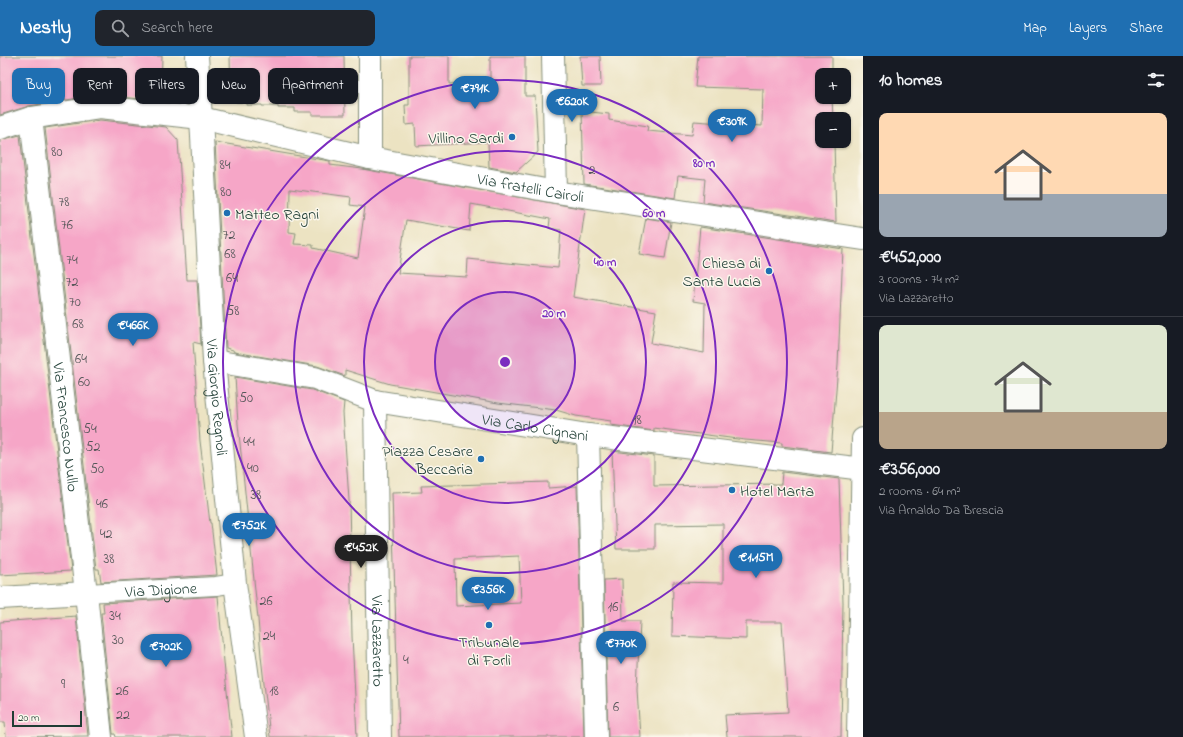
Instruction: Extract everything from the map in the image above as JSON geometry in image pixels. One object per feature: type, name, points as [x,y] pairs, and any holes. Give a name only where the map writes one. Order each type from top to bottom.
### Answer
[{"type":"street","name":"Via Giorgio Regnoli","points":[[197,56],[214,361],[235,583],[256,737]]},
{"type":"street","points":[[370,56],[370,158]]},
{"type":"street","points":[[553,56],[556,192]]},
{"type":"street","name":"Via fratelli Cairoli","points":[[0,128],[31,118],[100,107],[201,118],[370,158],[556,192],[863,239]]},
{"type":"street","name":"Via Francesco Nullo","points":[[31,118],[86,593],[101,737]]},
{"type":"street","name":"Via Carlo Cignani","points":[[214,361],[315,378],[375,402],[588,436],[863,469]]},
{"type":"street","name":"Via Lazzaretto","points":[[375,402],[380,737]]},
{"type":"street","points":[[588,436],[596,737]]},
{"type":"street","points":[[858,737],[863,439]]},
{"type":"street","name":"Via Digione","points":[[86,593],[216,586],[235,583]]},
{"type":"street","points":[[0,598],[86,593]]},
{"type":"building","points":[[0,56],[162,56],[162,68],[135,68],[135,99],[127,98],[127,68],[73,68],[73,99],[65,100],[65,68],[12,68],[12,104],[42,104],[29,106],[0,115]]},
{"type":"building","points":[[230,56],[344,56],[344,68],[268,68],[268,104],[345,104],[345,115],[312,115],[312,112],[295,112],[295,108],[247,105],[260,104],[260,68],[230,68]]},
{"type":"building","points":[[409,56],[449,56],[449,84],[490,82],[490,56],[525,56],[525,96],[535,96],[538,152],[516,172],[489,167],[488,142],[416,146],[415,124],[406,125],[405,105],[409,105]]},
{"type":"building","points":[[580,56],[600,56],[601,86],[582,86]]},
{"type":"building","points":[[698,56],[832,56],[832,68],[815,68],[815,104],[832,104],[833,112],[815,112],[815,148],[834,148],[836,222],[703,202],[705,179],[678,176],[675,198],[584,184],[582,111],[609,114],[609,120],[648,126],[647,131],[692,135],[694,121],[762,126],[763,89],[695,87]]},
{"type":"building","points":[[100,120],[166,127],[178,140],[187,280],[197,280],[201,344],[193,342],[200,441],[217,575],[101,582],[99,569],[96,569],[45,128]]},
{"type":"building","points":[[20,135],[71,571],[0,575],[0,140]]},
{"type":"building","points":[[215,142],[330,161],[330,165],[362,169],[585,209],[573,297],[656,311],[651,343],[704,353],[705,303],[693,301],[700,227],[843,249],[838,365],[831,452],[782,446],[782,443],[745,440],[654,428],[654,431],[611,425],[611,421],[576,416],[556,410],[498,403],[390,384],[345,370],[345,376],[317,366],[234,352],[233,350],[226,348]],"holes":[[[290,189],[351,197],[350,205],[365,207],[358,258],[313,248],[313,245],[294,244],[296,233],[289,232]],[[471,204],[550,219],[549,228],[561,230],[558,268],[468,259],[467,277],[398,273],[406,220],[469,231]]]},
{"type":"building","points":[[646,218],[671,222],[665,258],[639,254]]},
{"type":"building","points":[[235,377],[312,390],[344,402],[343,413],[349,500],[352,636],[357,737],[270,737],[238,424]]},
{"type":"building","points":[[612,451],[654,456],[654,486],[781,484],[782,472],[839,479],[843,602],[841,737],[727,737],[725,715],[788,712],[782,622],[746,622],[746,639],[672,636],[673,582],[723,583],[723,524],[655,525],[655,549],[616,549]]},
{"type":"building","name":"Tribunale di Forlì","points":[[548,482],[548,488],[577,486],[584,737],[399,737],[392,493],[422,492],[421,486]],"holes":[[[519,556],[521,603],[456,606],[455,559]]]},
{"type":"building","points":[[622,579],[623,621],[640,621],[637,689],[640,737],[608,737],[604,580]]},
{"type":"building","points":[[218,596],[232,737],[116,737],[115,734],[113,734],[101,613],[104,613],[103,603]]},
{"type":"building","points":[[76,616],[88,736],[6,737],[5,722],[0,722],[0,622]]},
{"type":"place","name":"Villino Sardi","points":[[512,137]]},
{"type":"place","name":"Matteo Ragni","points":[[227,213]]},
{"type":"place","name":"Chiesa di Santa Lucia","points":[[769,271]]},
{"type":"place","name":"Piazza Cesare Beccaria","points":[[481,459]]},
{"type":"place","name":"Hotel Marta","points":[[732,490]]},
{"type":"place","name":"Tribunale di Forlì","points":[[489,625]]}]
